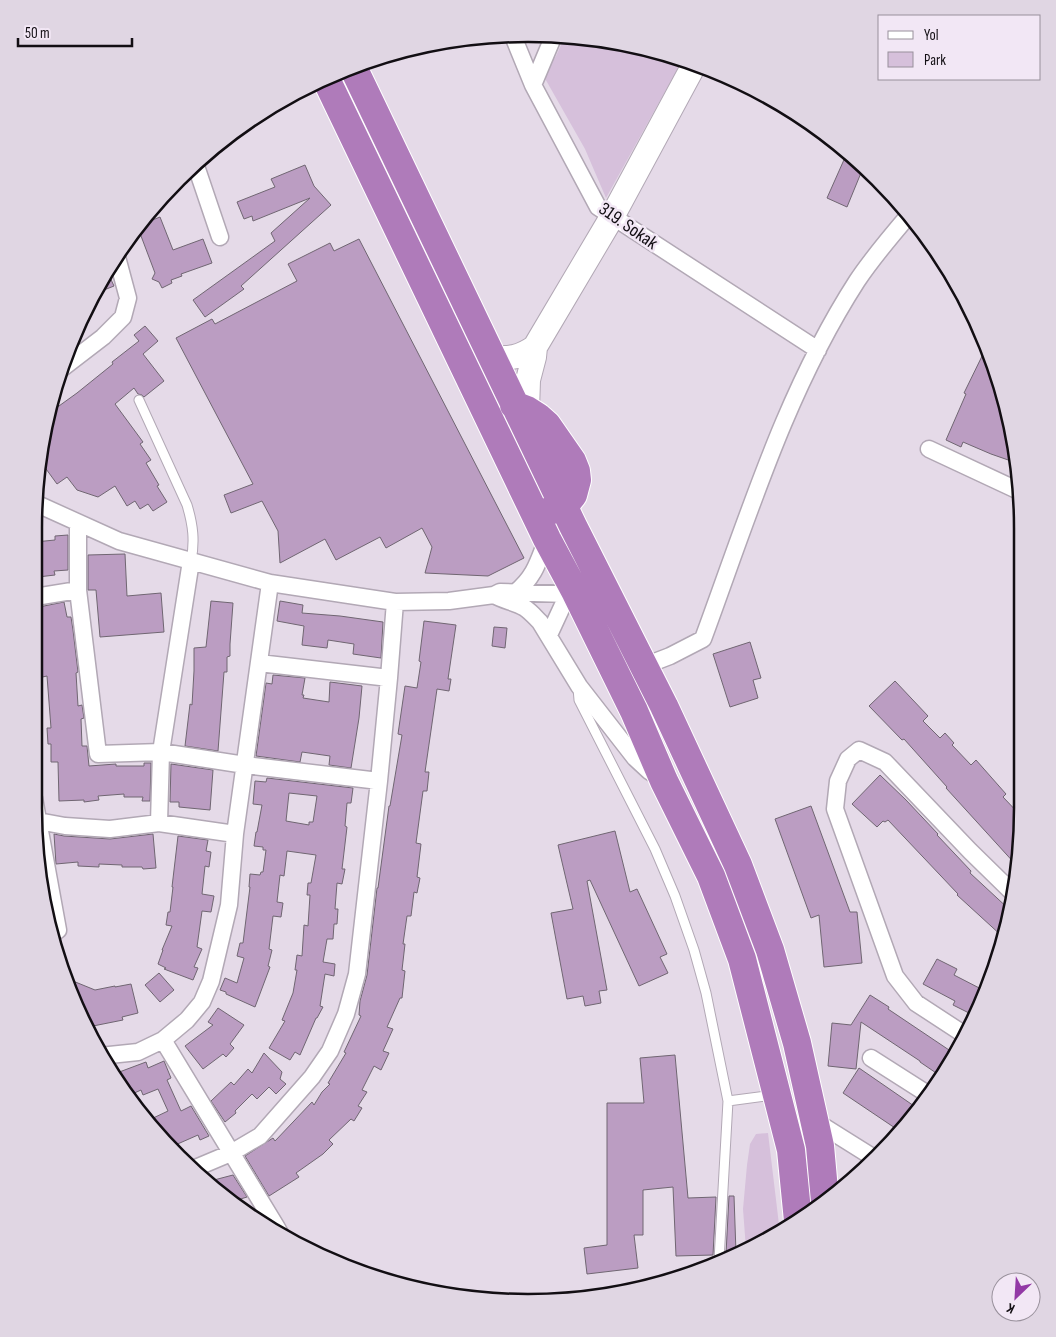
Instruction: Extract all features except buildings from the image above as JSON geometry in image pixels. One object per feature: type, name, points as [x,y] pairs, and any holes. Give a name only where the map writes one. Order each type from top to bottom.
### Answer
[{"type":"highway","points":[[356,74],[492,358],[520,407],[548,425],[572,461],[577,480],[573,495],[541,528]]},
{"type":"highway","points":[[329,85],[572,594],[634,711],[664,781],[711,876],[742,959],[791,1150],[797,1213]]},
{"type":"highway","points":[[564,506],[668,714],[738,865],[751,899],[770,950],[797,1043],[820,1146],[825,1193]]},
{"type":"street","name":"319. Sokak","points":[[516,43],[534,85],[598,207],[818,350]]},
{"type":"street","points":[[534,85],[551,43]]},
{"type":"street","points":[[520,407],[535,347],[612,217],[691,71]]},
{"type":"street","points":[[198,172],[220,237]]},
{"type":"street","points":[[644,666],[670,656],[703,639],[784,421],[800,385],[840,308],[871,260],[903,220]]},
{"type":"street","points":[[72,361],[103,337],[122,317],[128,298],[119,266]]},
{"type":"street","points":[[492,358],[518,356],[535,347]]},
{"type":"street","points":[[929,449],[1011,487]]},
{"type":"street","points":[[43,507],[119,541],[270,583],[394,602],[449,601],[500,592],[572,594],[602,583]]},
{"type":"street","points":[[78,522],[78,590],[98,754],[161,752],[245,765],[379,781]]},
{"type":"street","points":[[516,592],[525,585],[534,572],[541,528]]},
{"type":"street","points":[[159,824],[161,752],[192,561]]},
{"type":"street","points":[[110,1055],[138,1052],[163,1040],[187,1020],[202,1002],[211,981],[230,906],[235,834],[270,583]]},
{"type":"street","points":[[42,597],[78,590]]},
{"type":"street","points":[[494,594],[502,600],[524,607],[533,614],[549,635],[580,686],[635,758],[664,781]]},
{"type":"street","points":[[549,635],[572,594]]},
{"type":"street","points":[[200,1166],[231,1153],[260,1136],[312,1077],[330,1051],[346,1014],[357,974],[379,781],[394,602]]},
{"type":"street","points":[[259,663],[389,678]]},
{"type":"street","points":[[959,1031],[916,1002],[895,976],[835,809],[838,781],[848,759],[859,750],[885,762],[1007,887]]},
{"type":"street","points":[[43,822],[65,826],[110,829],[159,824],[235,834]]},
{"type":"street","points":[[47,868],[58,930]]},
{"type":"street","points":[[163,1040],[273,1222]]},
{"type":"street","points":[[870,1058],[923,1091]]},
{"type":"street","points":[[815,1121],[868,1154]]},
{"type":"lane","points":[[138,400],[189,512],[194,534],[192,561]]},
{"type":"lane","points":[[580,686],[579,700],[655,849],[675,896],[694,950],[706,993],[728,1101],[719,1255]]},
{"type":"lane","points":[[728,1101],[776,1094]]},
{"type":"green space","points":[[561,44],[623,52],[679,66],[606,198],[585,149],[543,75]]},
{"type":"green space","points":[[768,1133],[779,1224],[746,1243],[743,1209],[747,1165],[750,1144],[756,1134]]}]
